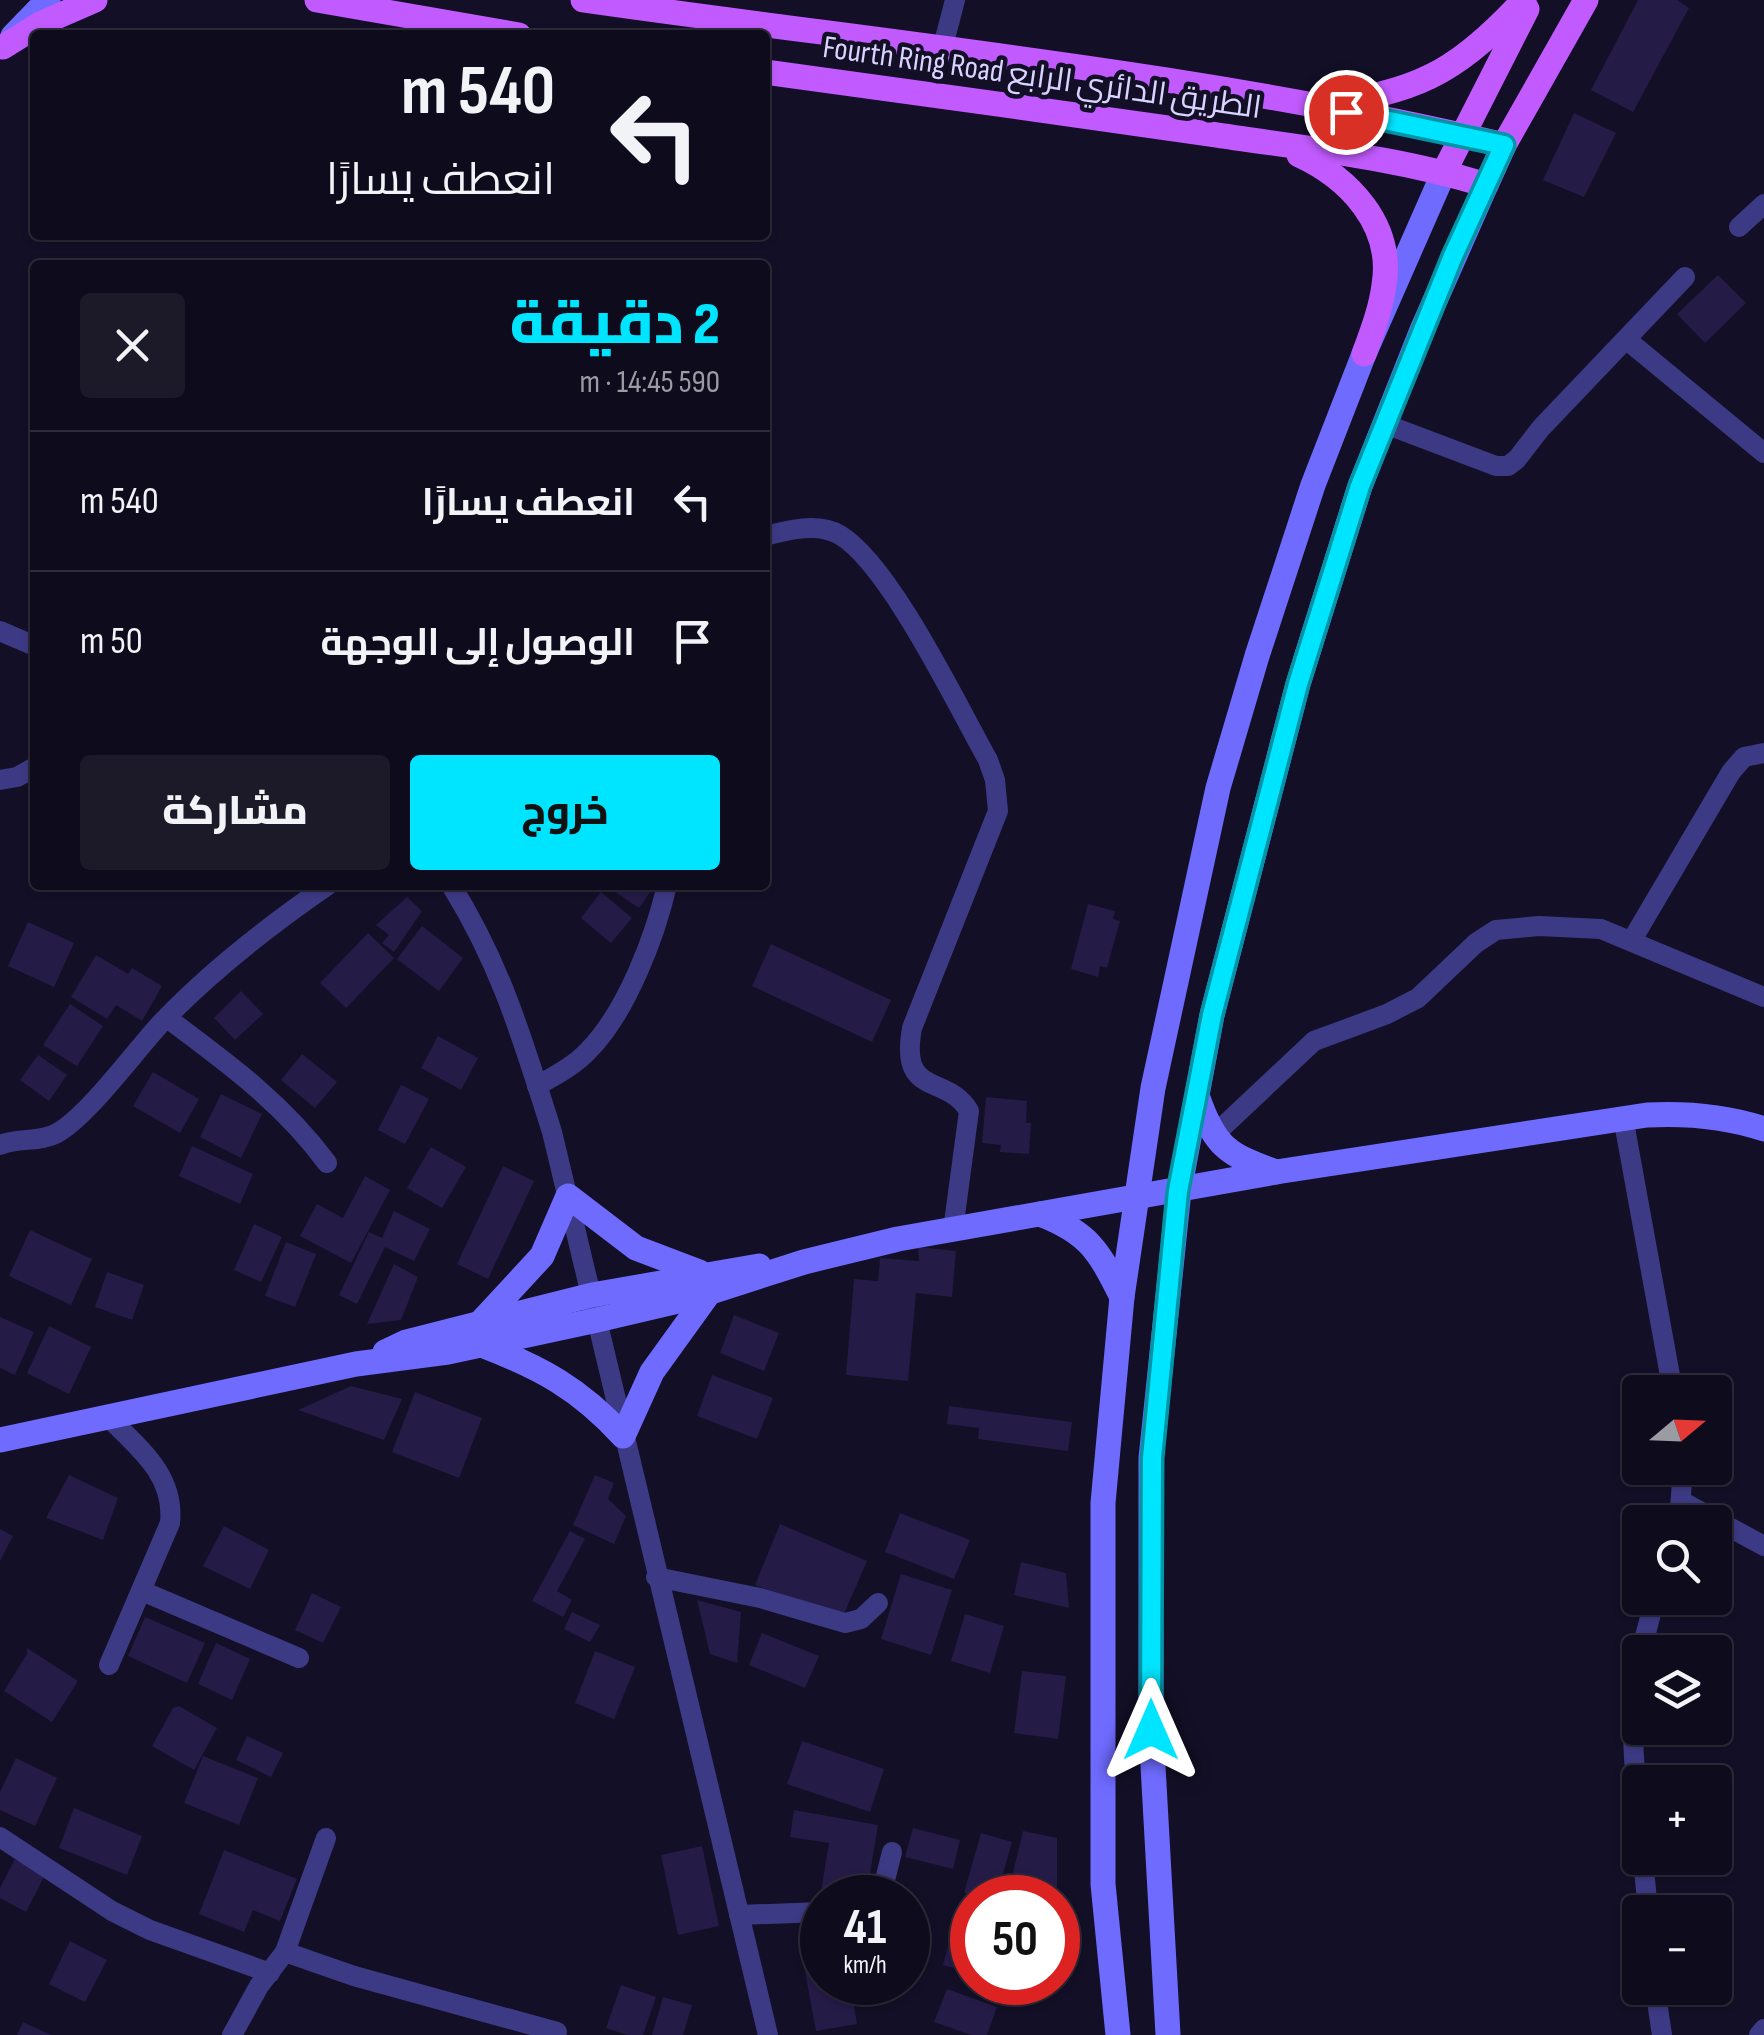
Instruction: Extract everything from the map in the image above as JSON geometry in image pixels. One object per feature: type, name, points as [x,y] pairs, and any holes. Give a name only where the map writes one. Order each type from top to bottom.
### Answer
[{"type":"main road","points":[[2,49],[48,0]]},
{"type":"main road","points":[[31,30],[95,0]]},
{"type":"main road","points":[[317,0],[490,30]]},
{"type":"main road","name":"Fourth Ring Road الطريق الدائري الرابع","points":[[583,0],[1311,105],[1504,145]]},
{"type":"main road","points":[[1311,105],[1391,94],[1420,84],[1460,60],[1528,0]]},
{"type":"main road","points":[[1118,2035],[1103,1884],[1103,1502],[1122,1297],[1153,1088],[1218,788],[1313,485],[1364,354],[1444,172],[1528,0]]},
{"type":"main road","points":[[1168,2035],[1151,1730],[1151,1477],[1178,1191],[1212,1015],[1298,684],[1360,486],[1453,256],[1504,145],[1586,0]]},
{"type":"main road","points":[[2,49],[30,31]]},
{"type":"main road","name":"Fourth Ring Road الطريق الدائري الرابع","points":[[770,73],[1276,144],[1444,172],[1486,185]]},
{"type":"main road","points":[[1276,144],[1318,164],[1347,184],[1368,211],[1381,245],[1386,281],[1364,354]]},
{"type":"main road","points":[[1198,1098],[1213,1136],[1239,1159],[1276,1172]]},
{"type":"main road","points":[[0,1440],[952,1230],[1276,1172],[1623,1117],[1682,1113],[1764,1129]]},
{"type":"main road","points":[[481,1334],[542,1256],[568,1196],[636,1248],[706,1283]]},
{"type":"main road","points":[[1040,1214],[1087,1238],[1100,1254],[1122,1297]]},
{"type":"main road","points":[[481,1334],[560,1380],[598,1408],[623,1436],[652,1372],[706,1283]]},
{"type":"street","points":[[942,50],[955,0]]},
{"type":"street","points":[[1739,227],[1764,204]]},
{"type":"street","points":[[1385,424],[1496,466],[1508,466],[1685,277]]},
{"type":"street","points":[[1627,340],[1764,453]]},
{"type":"street","points":[[770,535],[818,528],[840,535],[872,565],[901,606],[996,780],[998,811],[912,1028],[909,1046],[916,1073],[928,1084],[964,1102],[969,1111],[952,1230]]},
{"type":"street","points":[[0,630],[30,644]]},
{"type":"street","points":[[1632,940],[1730,772],[1744,757],[1764,753]]},
{"type":"street","points":[[0,780],[30,770]]},
{"type":"street","points":[[0,1145],[57,1134],[208,978],[322,890]]},
{"type":"street","points":[[455,890],[508,994],[568,1196],[768,2035]]},
{"type":"street","points":[[537,1086],[584,1055],[604,1031],[643,956],[666,890]]},
{"type":"street","points":[[1213,1136],[1314,1041],[1418,998],[1476,943],[1496,930],[1572,926],[1601,929],[1764,997]]},
{"type":"street","points":[[167,1018],[250,1080],[290,1116],[327,1163]]},
{"type":"street","points":[[1623,1117],[1670,1375]]},
{"type":"street","points":[[108,1417],[159,1471],[172,1505],[170,1523],[108,1665]]},
{"type":"street","points":[[1732,1533],[1764,1546]]},
{"type":"street","points":[[656,1577],[760,1598],[845,1623],[862,1618],[878,1603]]},
{"type":"street","points":[[142,1590],[298,1658]]},
{"type":"street","points":[[0,1836],[112,1910],[150,1930],[270,1973]]},
{"type":"street","points":[[232,2035],[285,1952],[326,1838]]},
{"type":"street","points":[[886,1875],[892,1852]]},
{"type":"street","points":[[739,1915],[800,1913]]},
{"type":"street","points":[[285,1952],[354,1976],[557,2032]]},
{"type":"street","points":[[1658,2005],[1662,2035]]},
{"type":"street","points":[[1759,2035],[1764,2028]]},
{"type":"building","points":[[1638,0],[1677,0],[1689,8],[1633,112],[1591,90]]},
{"type":"building","points":[[1574,113],[1616,133],[1584,197],[1543,180]]},
{"type":"building","points":[[1718,275],[1746,303],[1705,343],[1677,314]]},
{"type":"building","points":[[612,890],[652,890],[639,908]]},
{"type":"building","points":[[601,892],[632,918],[611,943],[581,918]]},
{"type":"building","points":[[407,897],[422,911],[394,952],[382,943],[389,935],[376,925]]},
{"type":"building","points":[[1088,904],[1115,911],[1113,919],[1120,921],[1107,968],[1100,966],[1098,977],[1071,969]]},
{"type":"building","points":[[28,922],[74,943],[54,987],[8,966]]},
{"type":"building","points":[[422,926],[463,958],[439,991],[397,959]]},
{"type":"building","points":[[368,933],[394,958],[346,1008],[320,983]]},
{"type":"building","points":[[771,944],[891,1000],[872,1042],[752,986]]},
{"type":"building","points":[[96,955],[128,974],[132,968],[162,986],[142,1021],[116,1005],[107,1019],[71,997]]},
{"type":"building","points":[[241,991],[263,1014],[235,1040],[214,1018]]},
{"type":"building","points":[[70,1004],[103,1026],[77,1066],[43,1045]]},
{"type":"building","points":[[438,1036],[478,1058],[461,1090],[421,1068]]},
{"type":"building","points":[[302,1054],[337,1082],[315,1108],[281,1080]]},
{"type":"building","points":[[38,1055],[67,1075],[49,1101],[20,1080]]},
{"type":"building","points":[[153,1072],[199,1099],[180,1133],[133,1106]]},
{"type":"building","points":[[401,1085],[429,1099],[405,1144],[378,1130]]},
{"type":"building","points":[[221,1094],[262,1114],[241,1158],[200,1137]]},
{"type":"building","points":[[986,1097],[1027,1101],[1026,1123],[1031,1123],[1029,1154],[1000,1152],[1001,1145],[982,1143]]},
{"type":"building","points":[[192,1146],[253,1174],[240,1204],[179,1176]]},
{"type":"building","points":[[431,1147],[466,1167],[442,1208],[407,1188]]},
{"type":"building","points":[[503,1166],[534,1181],[488,1279],[457,1264]]},
{"type":"building","points":[[365,1176],[390,1190],[351,1263],[300,1236],[317,1204],[343,1218]]},
{"type":"building","points":[[394,1211],[430,1229],[414,1261],[385,1247],[357,1304],[339,1295],[369,1232],[382,1238]]},
{"type":"building","points":[[254,1224],[282,1237],[261,1282],[234,1270]]},
{"type":"building","points":[[30,1230],[92,1259],[71,1305],[9,1276]]},
{"type":"building","points":[[286,1242],[316,1254],[295,1307],[265,1296]]},
{"type":"building","points":[[918,1247],[956,1251],[952,1297],[916,1293],[908,1381],[846,1375],[854,1279],[878,1281],[880,1258],[919,1261]]},
{"type":"building","points":[[394,1264],[418,1277],[401,1320],[367,1324]]},
{"type":"building","points":[[107,1272],[144,1285],[132,1320],[95,1307]]},
{"type":"building","points":[[734,1315],[779,1333],[764,1371],[720,1353]]},
{"type":"building","points":[[0,1317],[34,1332],[15,1375],[0,1368]]},
{"type":"building","points":[[49,1326],[91,1347],[69,1394],[27,1373]]},
{"type":"building","points":[[712,1375],[773,1398],[757,1439],[697,1416]]},
{"type":"building","points":[[351,1386],[402,1399],[384,1440],[298,1410]]},
{"type":"building","points":[[415,1392],[482,1418],[459,1478],[392,1452]]},
{"type":"building","points":[[949,1406],[1072,1422],[1068,1451],[978,1439],[979,1428],[947,1424]]},
{"type":"building","points":[[69,1475],[118,1498],[103,1540],[46,1518]]},
{"type":"building","points":[[595,1475],[614,1483],[608,1499],[626,1516],[614,1544],[573,1525]]},
{"type":"building","points":[[900,1513],[970,1540],[954,1579],[885,1552]]},
{"type":"building","points":[[780,1524],[867,1561],[841,1621],[755,1585]]},
{"type":"building","points":[[224,1526],[269,1550],[250,1589],[203,1566]]},
{"type":"building","points":[[0,1529],[13,1536],[0,1561]]},
{"type":"building","points":[[570,1531],[585,1539],[557,1591],[572,1600],[563,1617],[532,1601]]},
{"type":"building","points":[[1021,1562],[1066,1573],[1069,1608],[1014,1595]]},
{"type":"building","points":[[901,1574],[952,1590],[931,1655],[881,1639]]},
{"type":"building","points":[[312,1593],[341,1607],[323,1643],[295,1630]]},
{"type":"building","points":[[697,1600],[741,1612],[737,1663],[710,1654]]},
{"type":"building","points":[[572,1612],[600,1625],[590,1642],[564,1629]]},
{"type":"building","points":[[965,1614],[1004,1626],[990,1673],[951,1661]]},
{"type":"building","points":[[145,1617],[205,1643],[187,1683],[128,1656]]},
{"type":"building","points":[[762,1633],[819,1656],[805,1688],[749,1665]]},
{"type":"building","points":[[216,1643],[250,1659],[232,1700],[198,1684]]},
{"type":"building","points":[[27,1648],[78,1681],[52,1722],[4,1691]]},
{"type":"building","points":[[595,1651],[635,1667],[614,1719],[575,1703]]},
{"type":"building","points":[[1022,1671],[1066,1676],[1058,1739],[1014,1733]]},
{"type":"building","points":[[179,1706],[217,1728],[194,1770],[152,1746],[173,1708]]},
{"type":"building","points":[[247,1736],[283,1753],[271,1777],[236,1760]]},
{"type":"building","points":[[802,1741],[884,1769],[870,1812],[787,1784]]},
{"type":"building","points":[[203,1756],[258,1778],[239,1825],[184,1803]]},
{"type":"building","points":[[16,1758],[57,1778],[35,1826],[0,1810],[0,1792]]},
{"type":"building","points":[[74,1808],[142,1836],[127,1875],[59,1848]]},
{"type":"building","points":[[794,1810],[878,1825],[870,1875],[824,1875],[829,1843],[790,1837]]},
{"type":"building","points":[[913,1828],[960,1840],[953,1869],[905,1857]]},
{"type":"building","points":[[1023,1831],[1057,1838],[1057,1875],[1012,1875]]},
{"type":"building","points":[[981,1833],[1012,1842],[1003,1875],[969,1875]]},
{"type":"building","points":[[702,1846],[719,1926],[678,1935],[661,1855]]},
{"type":"building","points":[[224,1850],[297,1879],[280,1921],[253,1910],[244,1932],[199,1914]]},
{"type":"building","points":[[15,1859],[45,1875],[26,1912],[0,1898],[0,1888]]},
{"type":"building","points":[[950,1939],[950,1967],[943,1965]]},
{"type":"building","points":[[70,1941],[107,1960],[85,2002],[49,1984]]},
{"type":"building","points":[[621,1985],[656,1997],[643,2035],[606,2028]]},
{"type":"building","points":[[947,1989],[950,2005],[997,2007],[987,2035],[971,2035],[934,2022]]},
{"type":"building","points":[[663,1997],[692,2005],[683,2035],[652,2035]]},
{"type":"building","points":[[811,2005],[854,2005],[857,2024],[816,2031]]},
{"type":"building","points":[[23,2022],[51,2035],[17,2035]]},
{"type":"route","points":[[1151,1730],[1152,1458],[1178,1191],[1212,1015],[1298,684],[1360,486],[1453,256],[1504,145],[1346,112]]}]
